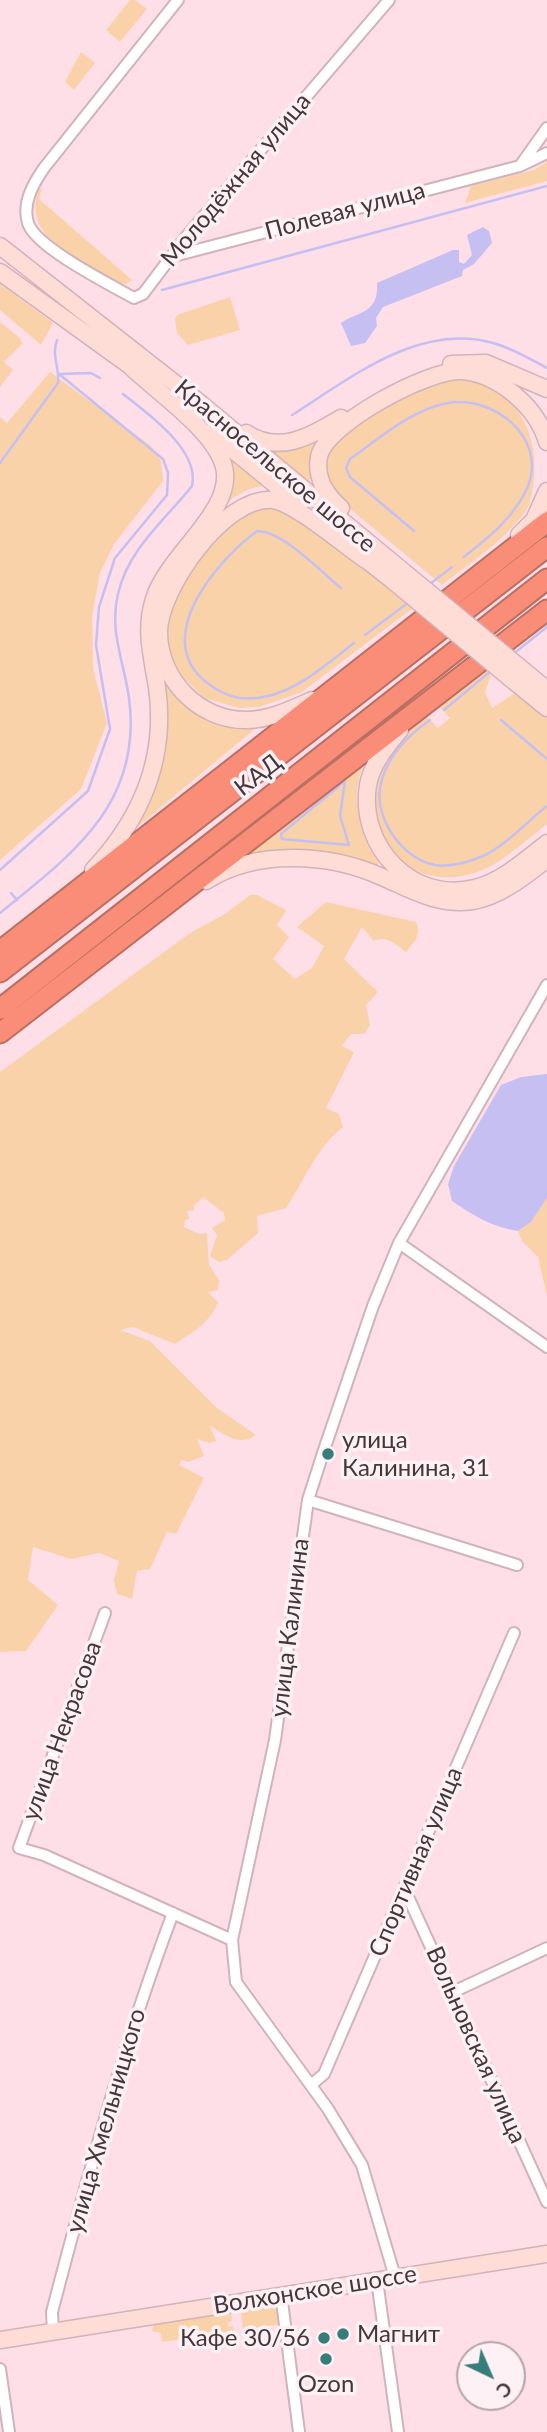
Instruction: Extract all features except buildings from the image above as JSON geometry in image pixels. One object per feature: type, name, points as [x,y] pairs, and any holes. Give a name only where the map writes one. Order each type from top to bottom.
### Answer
[{"type":"highway","points":[[0,951],[547,522]]},
{"type":"highway","name":"КАД","points":[[0,972],[547,547]]},
{"type":"highway","name":"КАД","points":[[0,1009],[547,579]]},
{"type":"highway","points":[[0,1032],[547,610]]},
{"type":"main road","name":"Красносельское шоссе","points":[[0,246],[200,403],[388,559],[398,576]]},
{"type":"main road","name":"Красносельское шоссе","points":[[0,272],[152,382],[366,560],[398,576],[541,697]]},
{"type":"main road","points":[[200,403],[261,441],[285,444],[319,431],[400,383],[445,364],[486,363],[547,389]]},
{"type":"main road","points":[[68,898],[120,838],[150,784],[156,758],[159,706],[149,652],[150,612],[162,580],[174,559],[217,509],[225,481],[224,467],[209,438],[131,367]]},
{"type":"main road","points":[[388,559],[329,498],[322,484],[318,458],[323,445],[338,429],[417,383],[460,371],[500,384],[513,394],[543,427],[547,442]]},
{"type":"main road","points":[[472,581],[534,520],[547,491]]},
{"type":"main road","points":[[330,691],[277,715],[248,720],[225,718],[199,706],[172,679],[165,664],[159,631],[163,611],[186,565],[212,534],[243,506],[262,501],[278,501],[300,512],[366,560]]},
{"type":"main road","points":[[411,716],[376,762],[368,782],[367,800],[375,842],[399,871],[422,884],[447,891],[471,889],[501,877],[547,843]]},
{"type":"main road","points":[[133,928],[211,877],[270,859],[319,859],[364,870],[432,899],[452,902],[491,895],[547,859]]},
{"type":"main road","name":"Волхонское шоссе","points":[[0,2340],[547,2254]]},
{"type":"street","name":"Молодёжная улица","points":[[178,0],[32,188],[26,205],[28,223],[34,232],[66,258],[134,298],[143,294],[170,257],[389,0]]},
{"type":"street","points":[[520,166],[547,128]]},
{"type":"street","name":"Полевая улица","points":[[170,257],[520,166],[547,153]]},
{"type":"street","name":"улица Калинина","points":[[395,2277],[362,2165],[311,2085],[236,1982],[232,1940],[275,1740],[308,1500],[373,1306],[399,1243],[547,985]]},
{"type":"street","points":[[399,1243],[547,1347]]},
{"type":"street","points":[[308,1500],[517,1565]]},
{"type":"street","name":"улица Некрасова","points":[[105,1613],[19,1848],[44,1855],[173,1913]]},
{"type":"street","name":"Спортивная улица","points":[[311,2085],[324,2074],[514,1633]]},
{"type":"street","name":"Вольновская улица","points":[[404,1888],[547,2202]]},
{"type":"street","points":[[173,1913],[232,1940]]},
{"type":"street","name":"улица Хмельницкого","points":[[53,2332],[52,2312],[88,2172],[147,1982],[173,1913]]},
{"type":"street","points":[[453,1992],[547,1948]]},
{"type":"street","points":[[377,2280],[398,2432]]},
{"type":"street","points":[[281,2294],[299,2432]]},
{"type":"street","points":[[0,2369],[9,2432]]},
{"type":"shaded area","points":[[130,0],[135,0],[147,9],[120,42],[106,30]]},
{"type":"shaded area","points":[[81,52],[95,63],[74,90],[65,82]]},
{"type":"shaded area","points":[[547,162],[547,181],[465,203],[471,186],[534,170]]},
{"type":"shaded area","points":[[42,188],[39,199],[132,280],[126,284],[116,282],[72,257],[47,236],[39,223],[35,208],[38,191]]},
{"type":"shaded area","points":[[483,227],[489,231],[492,243],[474,264],[463,270],[462,276],[383,307],[376,318],[377,326],[365,343],[351,346],[341,323],[371,306],[375,301],[377,283],[453,250],[459,250],[459,262],[464,264],[472,255],[467,235]]},
{"type":"shaded area","points":[[0,284],[53,323],[41,345],[0,310]]},
{"type":"shaded area","points":[[230,297],[240,330],[188,345],[177,333],[177,315]]},
{"type":"shaded area","points":[[0,322],[21,339],[22,344],[4,362],[13,370],[0,387]]},
{"type":"shaded area","points":[[50,372],[151,446],[161,461],[163,481],[114,544],[100,573],[92,616],[93,668],[107,723],[81,789],[0,860],[0,417],[7,423]]},
{"type":"shaded area","points":[[456,379],[479,383],[497,392],[512,405],[524,421],[531,439],[534,482],[529,505],[512,528],[442,585],[337,498],[325,478],[325,455],[334,441],[408,394]]},
{"type":"shaded area","points":[[320,437],[312,454],[310,484],[272,452]]},
{"type":"shaded area","points":[[231,458],[268,485],[249,489],[224,503],[232,477]]},
{"type":"shaded area","points":[[263,505],[299,515],[413,608],[302,692],[259,707],[239,708],[204,698],[173,667],[164,631],[173,590],[232,518]]},
{"type":"shaded area","points":[[482,668],[491,675],[485,692],[492,708],[515,693],[547,718],[547,824],[487,868],[459,877],[424,874],[408,867],[394,856],[384,843],[376,827],[372,808],[375,781],[386,755],[404,732],[424,714],[438,728],[450,718],[437,704]]},
{"type":"shaded area","points":[[164,679],[185,698],[262,723],[125,837],[137,816]]},
{"type":"shaded area","points":[[369,751],[358,782],[357,795],[360,820],[379,861],[377,867],[235,861]]},
{"type":"shaded area","points":[[250,895],[257,895],[286,910],[277,925],[289,937],[273,959],[295,979],[312,968],[324,946],[297,927],[326,902],[416,922],[418,931],[406,952],[387,940],[374,941],[362,927],[344,959],[378,992],[366,1005],[370,1025],[364,1034],[351,1034],[342,1046],[354,1052],[326,1108],[339,1114],[343,1127],[318,1154],[286,1208],[257,1216],[258,1233],[227,1260],[219,1262],[210,1256],[217,1235],[212,1228],[225,1220],[224,1213],[203,1197],[194,1206],[194,1210],[187,1211],[189,1219],[185,1220],[184,1227],[199,1234],[207,1233],[209,1265],[219,1280],[218,1290],[208,1292],[218,1302],[210,1316],[175,1344],[133,1327],[120,1330],[150,1341],[217,1408],[256,1435],[238,1440],[210,1426],[216,1441],[209,1443],[197,1439],[204,1456],[188,1462],[182,1460],[179,1465],[204,1478],[176,1534],[167,1532],[150,1569],[137,1571],[132,1599],[117,1594],[114,1580],[119,1561],[99,1553],[71,1559],[33,1547],[28,1580],[58,1605],[26,1651],[0,1652],[0,1072],[190,933],[225,914]]},
{"type":"shaded area","points":[[547,1074],[547,1198],[531,1222],[518,1231],[500,1227],[452,1201],[448,1184],[454,1166],[501,1085],[521,1077]]},
{"type":"shaded area","points":[[547,1198],[547,1296],[538,1257],[522,1241],[518,1231],[531,1222]]},
{"type":"shaded area","points":[[275,2306],[281,2324],[243,2330],[241,2312]]},
{"type":"shaded area","points":[[231,2313],[232,2321],[228,2323],[228,2327],[233,2326],[234,2331],[162,2342],[161,2333],[152,2331],[154,2324]]},
{"type":"waterway","points":[[162,290],[547,186]]},
{"type":"waterway","points":[[292,415],[387,357],[439,340],[466,339],[493,343],[547,368]]},
{"type":"waterway","points":[[0,463],[58,383],[55,351],[57,340]]},
{"type":"waterway","points":[[59,374],[91,373],[100,378]]},
{"type":"waterway","points":[[0,870],[88,791],[110,729],[96,645],[99,607],[115,558],[167,495],[168,473],[163,459],[59,374]]},
{"type":"waterway","points":[[0,913],[77,847],[114,797],[125,768],[130,735],[129,698],[116,634],[118,594],[123,578],[139,549],[192,486],[188,459],[180,446],[158,422],[123,394]]},
{"type":"waterway","points":[[414,531],[350,477],[346,468],[350,459],[396,426],[435,406],[465,402],[498,413],[512,423],[523,436],[530,451],[532,468],[528,486],[509,517],[464,557]]},
{"type":"waterway","points":[[341,588],[289,545],[267,533],[257,531],[240,545],[207,583],[194,605],[186,627],[186,649],[194,669],[213,687],[239,698],[253,698],[268,696],[292,687],[314,674],[354,643]]},
{"type":"waterway","points":[[430,584],[452,567]]},
{"type":"waterway","points":[[365,635],[409,602]]},
{"type":"waterway","points":[[512,655],[547,627]]},
{"type":"waterway","points":[[444,710],[492,670]]},
{"type":"waterway","points":[[430,720],[398,749],[387,767],[380,788],[382,813],[387,825],[412,855],[435,865],[459,864],[478,858],[499,846],[547,806]]},
{"type":"waterway","points":[[501,720],[547,759]]},
{"type":"waterway","points":[[345,781],[340,816],[349,845],[282,839],[281,834],[345,781]]},
{"type":"waterway","points":[[11,893],[17,900]]},
{"type":"place","name":"улица Калинина, 31","points":[[328,1454]]},
{"type":"place","name":"Магнит","points":[[343,2334]]},
{"type":"place","name":"Кафе 30/56","points":[[324,2338]]},
{"type":"place","name":"Ozon","points":[[326,2359]]}]
